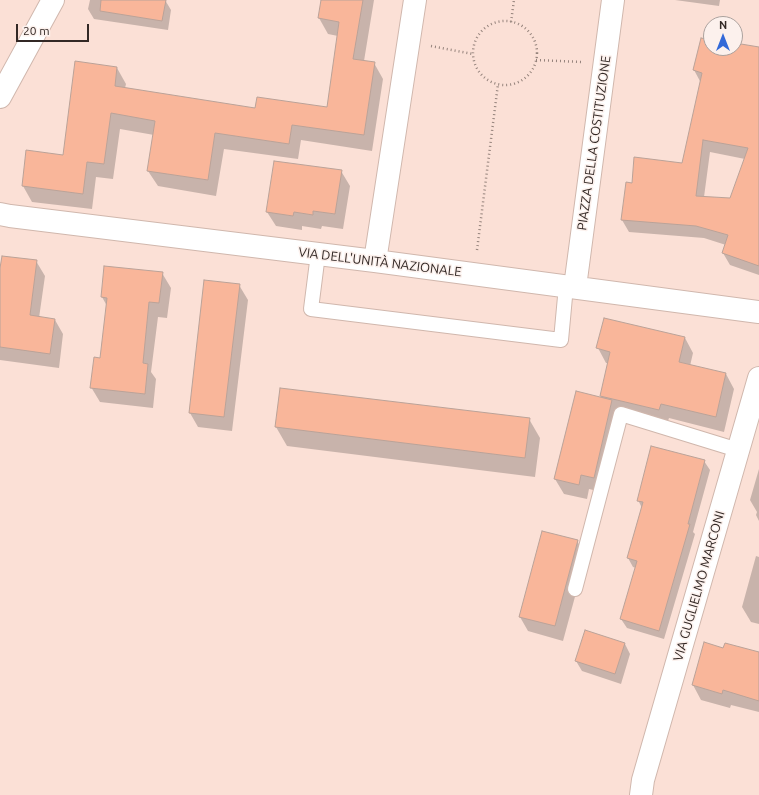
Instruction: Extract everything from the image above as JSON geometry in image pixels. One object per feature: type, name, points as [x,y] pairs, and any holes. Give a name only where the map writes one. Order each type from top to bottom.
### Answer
[{"type":"street","points":[[0,97],[54,0]]},
{"type":"street","points":[[376,260],[415,0]]},
{"type":"street","name":"PIAZZA DELLA COSTITUZIONE","points":[[570,286],[605,64],[613,0]]},
{"type":"street","name":"VIA DELL'UNITÀ NAZIONALE","points":[[0,214],[376,260],[759,312]]},
{"type":"street","name":"VIA GUGLIELMO MARCONI","points":[[641,795],[643,780],[759,378]]},
{"type":"lane","points":[[318,254],[310,309],[561,340],[570,286]]},
{"type":"lane","points":[[575,589],[621,414],[738,450]]},
{"type":"path","points":[[511,22],[514,0]]},
{"type":"path","points":[[502,22],[511,22],[521,25],[534,40],[537,50],[536,60],[532,70],[522,80],[508,85],[488,81],[480,74],[475,64],[473,54],[474,45],[478,36],[484,29],[492,24],[502,22]]},
{"type":"path","points":[[408,44],[426,45],[473,54]]},
{"type":"path","points":[[536,60],[605,64]]},
{"type":"path","points":[[474,274],[498,84]]},
{"type":"building","points":[[101,0],[166,0],[162,21],[100,11]]},
{"type":"building","points":[[321,0],[363,0],[353,59],[375,62],[364,135],[292,125],[289,144],[215,133],[208,180],[147,171],[155,121],[111,113],[104,164],[87,162],[83,194],[22,186],[26,150],[63,155],[75,61],[117,67],[115,86],[255,108],[257,97],[327,107],[339,22],[318,18]]},
{"type":"building","points":[[701,38],[703,38],[703,56],[743,56],[743,44],[759,47],[759,266],[722,253],[728,235],[696,226],[621,220],[626,182],[632,183],[634,157],[682,163],[702,73],[693,70]],"holes":[[[703,140],[748,148],[730,198],[696,196]]]},
{"type":"building","points":[[274,161],[342,170],[335,214],[313,211],[313,215],[294,212],[293,216],[266,212]]},
{"type":"building","points":[[2,256],[37,260],[30,315],[55,319],[50,354],[0,347],[0,268]]},
{"type":"building","points":[[104,266],[163,272],[159,303],[149,302],[143,363],[148,364],[145,394],[90,388],[94,357],[100,358],[107,298],[101,297]]},
{"type":"building","points":[[204,280],[240,284],[224,417],[189,413]]},
{"type":"building","points":[[604,318],[685,337],[679,362],[726,373],[716,417],[661,404],[659,410],[600,396],[610,352],[596,348]]},
{"type":"building","points":[[280,388],[530,418],[525,458],[275,427]]},
{"type":"building","points":[[576,391],[612,400],[594,478],[581,475],[579,485],[554,479]]},
{"type":"building","points":[[651,446],[705,460],[688,524],[690,524],[659,631],[620,619],[637,561],[627,558],[643,502],[637,501]]},
{"type":"building","points":[[542,531],[578,540],[555,626],[519,617]]},
{"type":"building","points":[[585,630],[625,643],[615,674],[575,661]]},
{"type":"building","points":[[704,642],[723,648],[725,643],[759,652],[759,701],[723,690],[722,694],[692,685]]}]
